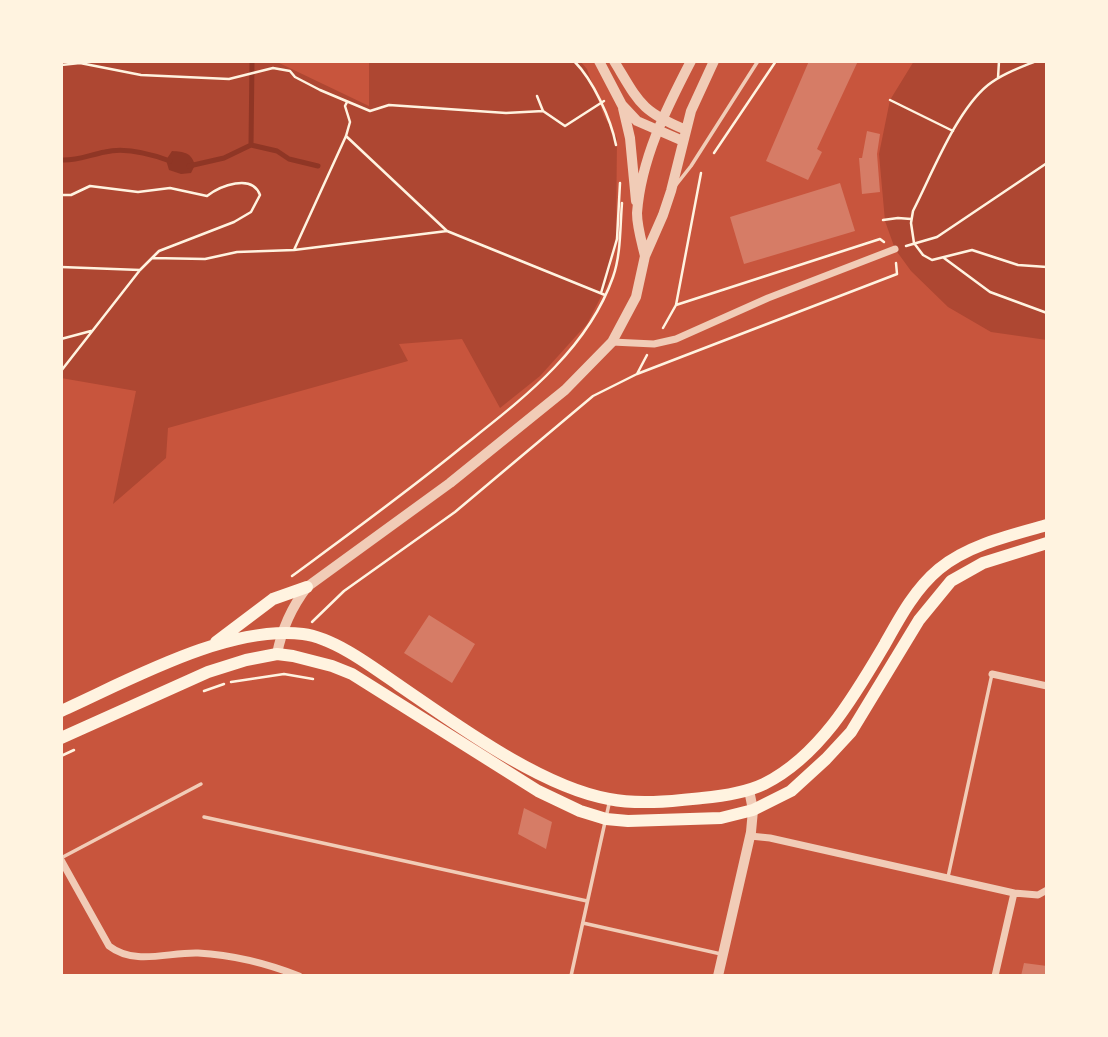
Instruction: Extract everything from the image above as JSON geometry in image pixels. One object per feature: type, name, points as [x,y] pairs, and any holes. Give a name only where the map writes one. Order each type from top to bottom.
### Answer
[{"type":"main road","points":[[61,711],[232,640],[305,634],[335,646],[386,676],[499,752],[559,782],[610,800],[632,802],[727,796],[766,783],[788,768],[825,734],[881,651],[906,608],[922,586],[941,568],[979,547],[1047,526]]},
{"type":"main road","points":[[61,738],[208,671],[277,654],[314,660],[352,674],[538,791],[579,811],[606,818],[637,821],[721,818],[753,810],[791,791],[851,732],[919,620],[951,581],[983,563],[1047,543]]},
{"type":"main road","points":[[210,647],[274,599],[307,587]]},
{"type":"street","points":[[599,61],[622,105],[630,138],[637,215],[645,256]]},
{"type":"street","points":[[614,61],[643,107],[660,120],[686,130]]},
{"type":"street","points":[[637,215],[660,120],[691,61]]},
{"type":"street","points":[[277,654],[281,634],[293,605],[307,587],[450,483],[565,390],[612,342],[636,297],[645,256],[671,191],[691,111],[714,61]]},
{"type":"street","points":[[622,105],[637,121],[683,141]]},
{"type":"street","points":[[612,342],[654,344],[676,339],[768,298],[895,249]]},
{"type":"street","points":[[992,674],[1047,687]]},
{"type":"street","points":[[718,976],[750,836],[753,810],[749,790]]},
{"type":"street","points":[[750,836],[770,838],[1014,893],[1038,895],[1047,890]]},
{"type":"street","points":[[61,859],[109,946],[117,953],[139,957],[197,953],[219,955],[273,966],[299,976]]},
{"type":"street","points":[[995,976],[1014,893]]},
{"type":"lane","points":[[671,191],[691,166],[758,61]]},
{"type":"lane","points":[[948,877],[992,674]]},
{"type":"lane","points":[[61,859],[201,784]]},
{"type":"lane","points":[[571,976],[610,800]]},
{"type":"lane","points":[[204,817],[587,901]]},
{"type":"lane","points":[[583,923],[723,954]]},
{"type":"path","points":[[574,61],[584,71],[609,120],[619,150],[619,140]]},
{"type":"path","points":[[713,153],[776,61]]},
{"type":"path","points":[[998,78],[999,61]]},
{"type":"path","points":[[1036,61],[998,78],[975,98],[954,131],[911,219],[914,243],[923,255],[932,260],[972,250],[1018,265],[1047,267]]},
{"type":"path","points":[[61,65],[80,62],[141,75],[229,79],[273,68],[290,71],[295,77],[370,111],[389,105],[506,113],[543,111]]},
{"type":"path","points":[[537,96],[543,111],[565,126],[597,104]]},
{"type":"path","points":[[890,100],[954,131]]},
{"type":"path","points":[[294,250],[346,135],[350,123],[345,106],[347,102]]},
{"type":"path","points":[[346,135],[447,231],[603,294]]},
{"type":"path","points":[[895,249],[937,237],[1047,163]]},
{"type":"path","points":[[706,165],[698,176],[676,305],[880,239],[895,249]]},
{"type":"path","points":[[603,294],[617,239],[620,172]]},
{"type":"path","points":[[292,576],[511,408],[567,355],[587,328],[614,275],[620,239],[623,180]]},
{"type":"path","points":[[61,195],[71,195],[90,186],[138,192],[170,188],[206,196],[218,187],[236,183],[251,185],[258,189],[260,195],[251,212],[234,222],[159,251],[140,270],[61,371]]},
{"type":"path","points":[[883,220],[911,219]]},
{"type":"path","points":[[152,258],[205,259],[237,252],[294,250],[447,231]]},
{"type":"path","points":[[313,621],[344,591],[456,512],[593,396],[637,374],[897,274],[895,249]]},
{"type":"path","points":[[944,258],[990,292],[1047,313]]},
{"type":"path","points":[[61,267],[140,270]]},
{"type":"path","points":[[61,339],[91,331]]},
{"type":"path","points":[[197,694],[229,682],[284,674],[313,679]]},
{"type":"path","points":[[61,756],[84,745]]},
{"type":"shaded area","points":[[61,61],[275,61],[369,106],[369,61],[580,61],[587,69],[604,116],[617,138],[616,235],[608,283],[587,324],[540,376],[500,408],[462,339],[399,344],[408,361],[168,428],[166,458],[113,504],[136,391],[61,378]]},
{"type":"shaded area","points":[[914,61],[1047,61],[1047,340],[991,332],[948,307],[911,271],[895,249],[885,221],[879,154],[890,100]]},
{"type":"shaded area","points":[[172,151],[183,152],[191,157],[195,165],[191,173],[181,174],[169,170],[166,160]]},
{"type":"building","points":[[809,61],[858,61],[817,149],[822,152],[808,180],[766,161]]},
{"type":"building","points":[[867,131],[880,134],[877,154],[880,192],[862,194],[859,158],[862,158]]},
{"type":"building","points":[[840,183],[855,231],[744,264],[730,217]]},
{"type":"building","points":[[429,615],[475,644],[452,683],[404,653]]},
{"type":"building","points":[[524,808],[552,822],[546,849],[518,834]]},
{"type":"building","points":[[1024,963],[1047,966],[1047,976],[1021,976]]},
{"type":"waterway","points":[[251,145],[252,61]]},
{"type":"waterway","points":[[189,166],[224,158],[251,145],[318,166]]},
{"type":"waterway","points":[[61,160],[121,150],[170,161]]}]
